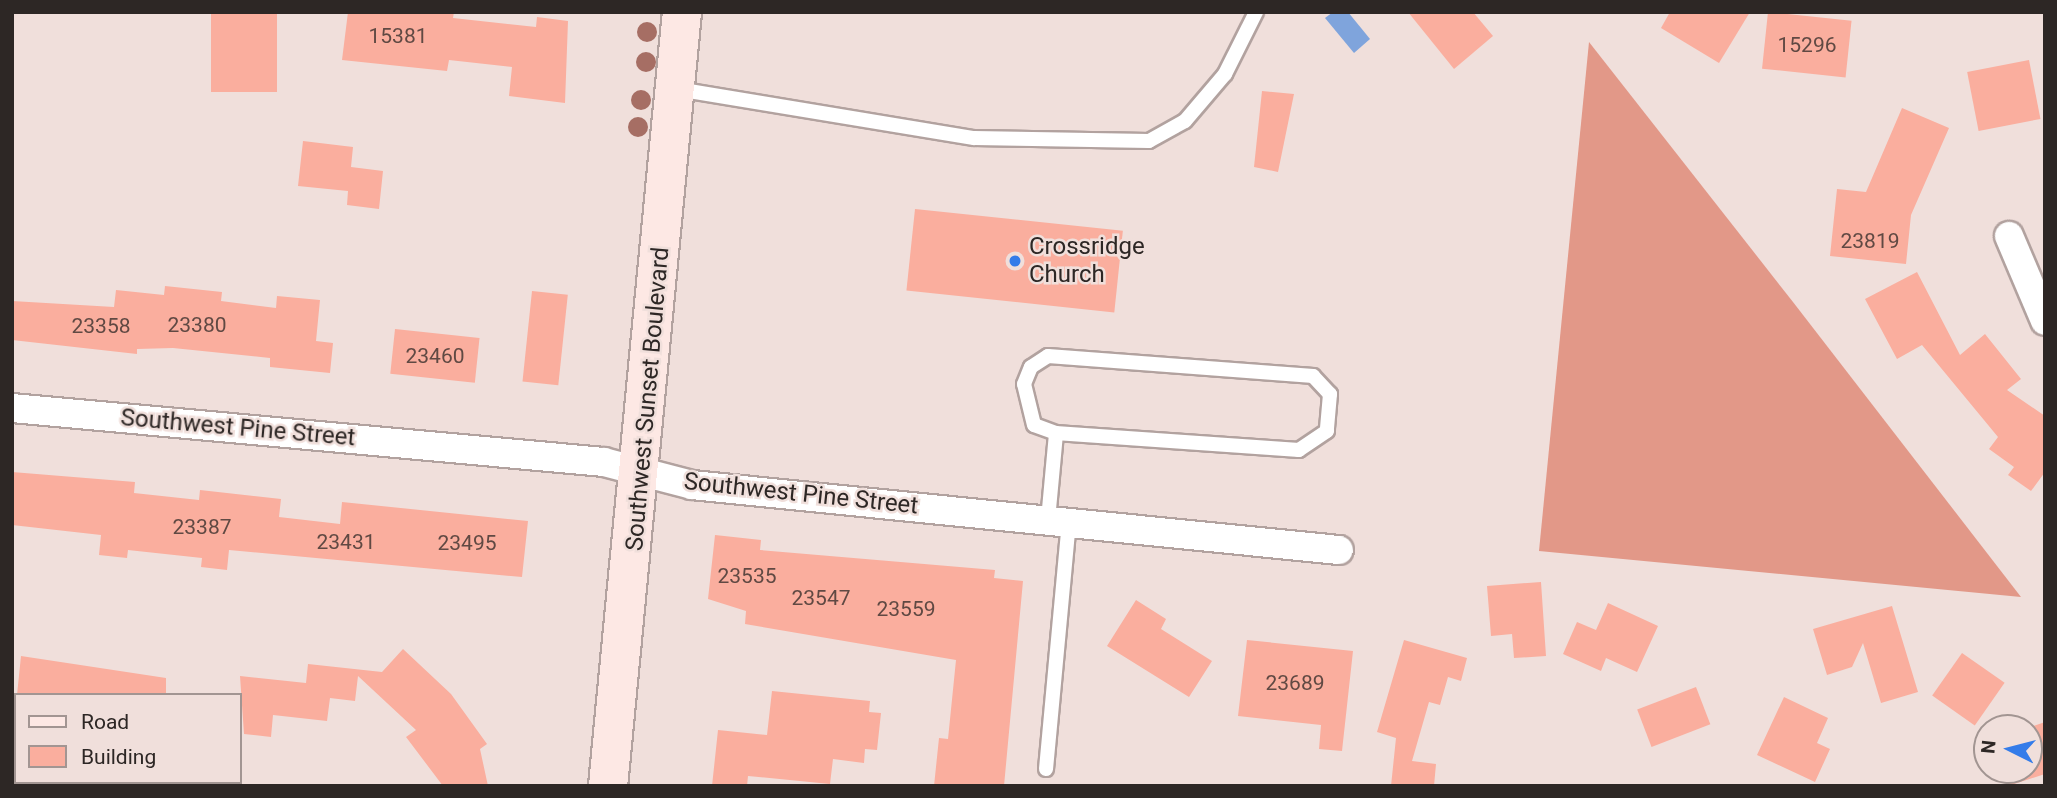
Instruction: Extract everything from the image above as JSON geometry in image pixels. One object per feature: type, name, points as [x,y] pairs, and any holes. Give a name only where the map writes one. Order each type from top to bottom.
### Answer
[{"type":"main road","name":"Southwest Sunset Boulevard","points":[[608,786],[643,472],[682,12]]},
{"type":"street","points":[[2009,236],[2045,321]]},
{"type":"street","name":"Southwest Pine Street","points":[[12,408],[591,461],[692,485],[1339,550]]},
{"type":"lane","points":[[676,89],[974,138],[1149,141],[1185,121],[1217,83],[1256,12]]},
{"type":"lane","points":[[1048,356],[1313,376],[1330,394],[1327,431],[1299,450],[1056,433],[1034,425],[1025,405],[1031,367],[1048,356]]},
{"type":"lane","points":[[1046,769],[1058,521],[1056,433]]},
{"type":"shaded area","points":[[1589,42],[1793,302],[2021,597],[1539,551]]},
{"type":"water","points":[[1333,12],[1348,12],[1370,39],[1354,53],[1325,18]]},
{"type":"building","points":[[211,12],[277,12],[277,92],[211,92]]},
{"type":"building","points":[[348,12],[454,12],[453,18],[536,27],[537,17],[568,21],[565,103],[509,96],[512,67],[449,60],[447,71],[342,60]]},
{"type":"building","points":[[1408,12],[1473,12],[1493,36],[1454,69]]},
{"type":"building","points":[[1670,12],[1750,12],[1719,63],[1661,28]]},
{"type":"building","points":[[1768,12],[1852,21],[1846,77],[1762,69]]},
{"type":"building","points":[[2029,60],[2040,119],[1979,131],[1967,72]]},
{"type":"building","points":[[1262,91],[1294,94],[1278,172],[1254,167]]},
{"type":"building","points":[[1902,108],[1949,128],[1911,215],[1906,264],[1830,256],[1837,189],[1866,192]]},
{"type":"building","points":[[303,141],[353,147],[351,167],[383,171],[379,209],[347,205],[348,191],[298,186]]},
{"type":"building","name":"Crossridge Church","points":[[915,209],[1123,231],[1114,312],[906,291]]},
{"type":"building","points":[[1917,272],[1960,355],[1985,334],[2021,379],[2007,390],[2045,416],[2045,472],[2031,491],[2008,475],[2014,467],[1989,449],[1998,437],[1922,345],[1897,359],[1865,299]]},
{"type":"building","points":[[165,286],[222,292],[221,301],[276,308],[277,296],[320,300],[316,341],[333,343],[330,373],[270,367],[270,358],[173,348],[137,349],[137,354],[12,340],[12,301],[114,307],[116,290],[164,295]]},
{"type":"building","points":[[532,291],[568,295],[558,385],[522,382]]},
{"type":"building","points":[[395,329],[480,338],[475,383],[390,374]]},
{"type":"building","points":[[12,472],[135,482],[134,493],[199,500],[200,490],[281,499],[279,517],[340,524],[342,502],[528,521],[522,577],[229,550],[227,570],[201,567],[202,558],[128,550],[127,558],[99,555],[101,535],[12,525]]},
{"type":"building","points":[[715,535],[761,540],[760,550],[995,570],[994,578],[1023,581],[1004,786],[934,786],[939,738],[948,739],[956,660],[745,624],[746,611],[708,599]]},
{"type":"building","points":[[1541,582],[1546,656],[1514,658],[1512,634],[1491,636],[1487,586]]},
{"type":"building","points":[[1136,600],[1166,619],[1161,629],[1212,661],[1189,697],[1107,646]]},
{"type":"building","points":[[1608,603],[1658,626],[1637,672],[1606,658],[1601,671],[1563,654],[1577,622],[1596,630]]},
{"type":"building","points":[[1892,606],[1918,692],[1881,703],[1863,643],[1852,667],[1827,675],[1813,629]]},
{"type":"building","points":[[1247,640],[1353,651],[1342,751],[1319,749],[1321,725],[1238,716]]},
{"type":"building","points":[[1404,640],[1467,658],[1461,681],[1448,677],[1440,705],[1429,702],[1412,761],[1436,764],[1434,786],[1391,786],[1396,738],[1377,732]]},
{"type":"building","points":[[403,649],[451,694],[487,744],[480,749],[488,786],[443,786],[406,737],[416,730],[358,676],[355,701],[330,698],[327,721],[273,715],[271,737],[244,734],[240,676],[306,683],[308,664],[382,672]]},
{"type":"building","points":[[1962,653],[2005,683],[1983,714],[1973,714],[1973,724],[1932,696]]},
{"type":"building","points":[[21,656],[166,678],[166,693],[17,693]]},
{"type":"building","points":[[1696,687],[1710,724],[1652,747],[1637,710]]},
{"type":"building","points":[[772,691],[870,701],[869,712],[881,713],[877,750],[865,749],[864,763],[833,759],[830,784],[748,776],[747,786],[712,786],[718,730],[767,735]]},
{"type":"building","points":[[1784,697],[1828,718],[1817,743],[1830,749],[1815,782],[1757,755]]},
{"type":"building","points":[[2045,722],[2043,775],[2043,723]]},
{"type":"place","name":"Crossridge Church","points":[[1015,261]]}]
